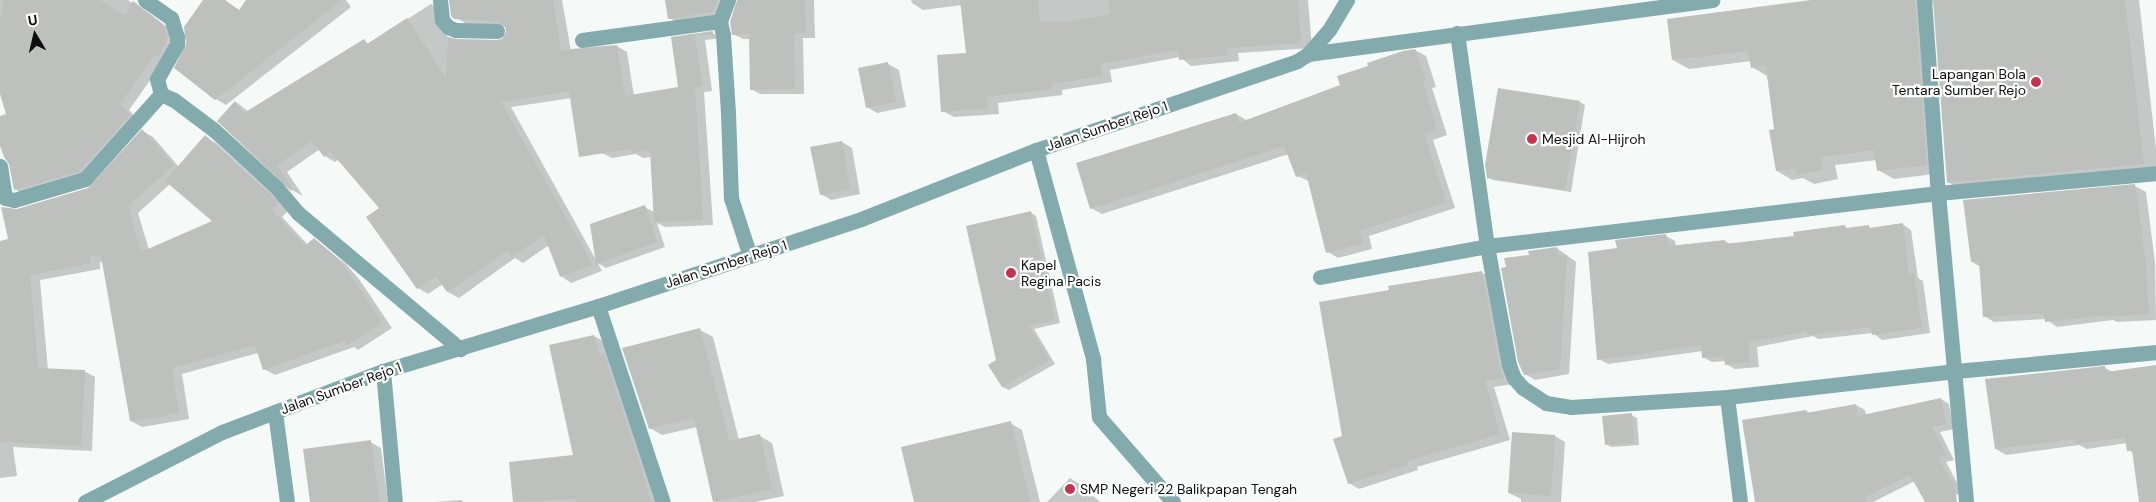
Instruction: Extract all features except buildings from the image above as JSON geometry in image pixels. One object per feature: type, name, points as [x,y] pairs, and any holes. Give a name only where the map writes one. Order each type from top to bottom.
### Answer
[{"type":"street","points":[[145,0],[171,18],[177,37],[177,44],[157,80],[161,94],[174,100],[214,130],[277,188],[304,218],[460,349]]},
{"type":"street","points":[[440,0],[442,20],[448,27],[456,30],[497,31]]},
{"type":"street","points":[[728,0],[720,22],[724,35],[731,198],[750,256]]},
{"type":"street","name":"Jalan Sumber Rejo 1","points":[[85,502],[222,432],[383,371],[598,306],[861,219],[1036,150],[1287,64],[1308,54],[1329,30],[1347,0]]},
{"type":"street","points":[[1308,54],[1712,0]]},
{"type":"street","points":[[1924,0],[1938,193],[1956,371],[1966,502]]},
{"type":"street","points":[[582,40],[720,22]]},
{"type":"street","points":[[1457,33],[1487,246],[1509,365],[1514,378],[1532,395],[1559,406],[1571,407],[1728,397],[1956,371],[2156,352]]},
{"type":"street","points":[[0,166],[1,194],[5,198],[14,200],[85,179],[161,94]]},
{"type":"street","points":[[1036,150],[1093,359],[1099,417],[1173,502]]},
{"type":"street","points":[[1320,277],[1487,246],[1938,193],[2156,173]]},
{"type":"street","points":[[598,306],[663,502]]},
{"type":"street","points":[[383,371],[395,502]]},
{"type":"street","points":[[1728,397],[1740,502]]},
{"type":"street","points":[[275,412],[287,502]]},
{"type":"place","name":"Lapangan Bola Tentara Sumber Rejo","points":[[2036,82]]},
{"type":"place","name":"Mesjid Al-Hijroh","points":[[1532,139]]},
{"type":"place","name":"Kapel Regina Pacis","points":[[1011,273]]},
{"type":"place","name":"SMP Negeri 22 Balikpapan Tengah","points":[[1070,489]]}]
